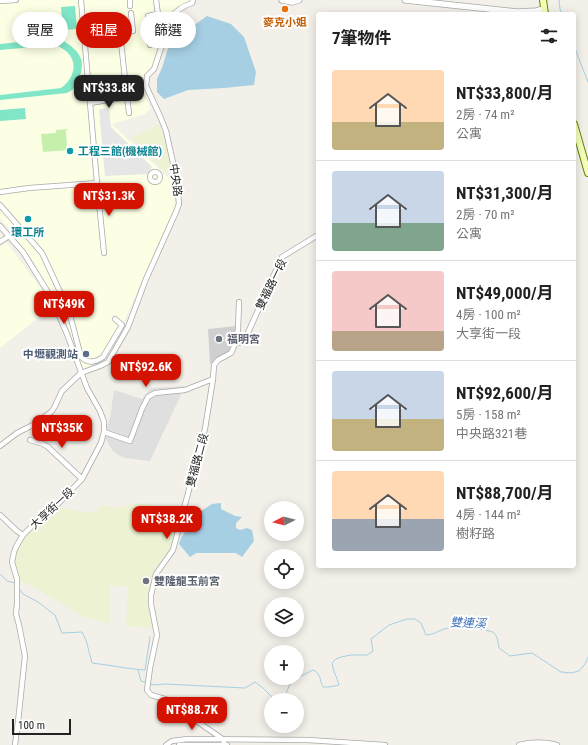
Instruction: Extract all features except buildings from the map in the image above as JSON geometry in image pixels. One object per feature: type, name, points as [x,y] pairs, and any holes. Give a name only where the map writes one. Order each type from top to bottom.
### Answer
[{"type":"main road","points":[[543,0],[545,12]]},
{"type":"main road","points":[[576,131],[588,173]]},
{"type":"street","points":[[0,2],[16,0]]},
{"type":"street","points":[[81,0],[104,253]]},
{"type":"street","points":[[130,0],[130,6]]},
{"type":"street","points":[[156,0],[158,12]]},
{"type":"street","name":"中央路","points":[[81,373],[108,362],[128,327],[146,278],[179,204],[178,181],[166,131],[146,86],[147,76],[154,70],[171,18],[174,13],[192,3],[193,0]]},
{"type":"street","points":[[282,0],[292,2],[299,0]]},
{"type":"street","points":[[405,0],[512,11],[545,12]]},
{"type":"street","points":[[132,22],[132,31]]},
{"type":"street","points":[[122,48],[129,113]]},
{"type":"street","points":[[90,103],[127,97]]},
{"type":"street","points":[[0,192],[29,188],[97,183]]},
{"type":"street","points":[[0,205],[42,253],[70,316],[82,357],[88,362],[96,361],[103,357],[122,325],[115,319]]},
{"type":"street","points":[[0,226],[23,252],[51,297],[67,334],[87,388],[100,411],[104,422],[104,432],[130,441],[148,397],[155,393],[185,390],[214,379]]},
{"type":"street","points":[[0,242],[9,236]]},
{"type":"street","name":"雙福路一段","points":[[236,342],[240,343],[246,337],[282,257],[316,236]]},
{"type":"street","points":[[236,342],[239,302]]},
{"type":"street","name":"雙福路二段","points":[[224,742],[168,700],[151,694],[147,690],[157,635],[151,604],[156,574],[173,550],[205,429],[214,379],[214,365],[218,360],[231,353],[236,342]]},
{"type":"street","points":[[0,446],[17,433],[35,424],[51,412],[62,391],[81,373]]},
{"type":"street","name":"大享街一段","points":[[15,745],[25,656],[16,614],[17,579],[13,567],[13,558],[16,547],[23,535],[35,523],[57,506],[82,479],[101,443],[104,432]]},
{"type":"street","points":[[30,440],[48,447],[82,479]]},
{"type":"street","points":[[0,515],[23,535]]},
{"type":"street","points":[[166,745],[172,741],[188,739],[224,742],[227,745]]},
{"type":"street","points":[[179,745],[224,742],[308,740],[385,745]]},
{"type":"street","points":[[519,745],[526,743],[550,743],[557,745]]},
{"type":"shaded area","points":[[0,0],[192,0],[173,12],[140,12],[140,48],[161,48],[158,57],[144,83],[145,97],[151,109],[145,114],[112,124],[173,182],[175,206],[110,353],[82,370],[63,311],[49,290],[33,261],[0,218]]},
{"type":"shaded area","points":[[109,108],[111,127],[152,167],[148,174],[105,176],[99,109]]},
{"type":"shaded area","points":[[159,124],[167,146],[171,171],[165,172],[131,138]]},
{"type":"shaded area","points":[[0,234],[45,294],[36,301],[42,315],[0,348]]},
{"type":"shaded area","points":[[236,326],[229,351],[210,364],[208,329]]},
{"type":"shaded area","points":[[185,386],[150,461],[125,458],[113,451],[104,436],[110,418],[114,390],[142,399],[151,388]]},
{"type":"shaded area","points":[[134,503],[151,505],[146,520],[177,528],[171,550],[158,568],[150,609],[153,628],[126,626],[128,586],[110,587],[109,624],[82,616],[32,586],[17,581],[13,562],[17,547],[29,531],[58,507],[96,513],[100,505],[118,508]]},
{"type":"green space","points":[[75,6],[76,29],[68,30],[68,12],[61,12],[61,7]]},
{"type":"green space","points":[[12,43],[12,48],[22,48],[0,50],[0,44]]},
{"type":"green space","points":[[68,44],[80,55],[81,60],[81,73],[78,82],[72,90],[67,93],[0,100],[0,95],[61,88],[65,85],[69,81],[74,66],[71,56],[61,48],[68,48]]},
{"type":"green space","points":[[25,108],[26,119],[0,121],[0,110]]},
{"type":"green space","points":[[68,129],[66,131],[66,148],[69,150],[43,152],[41,134],[56,133],[56,130]]},
{"type":"water","points":[[207,16],[231,24],[244,37],[256,72],[254,85],[188,90],[164,99],[157,92],[157,79],[168,48],[196,48],[196,24]]},
{"type":"water","points":[[221,503],[221,509],[235,516],[242,517],[236,523],[236,528],[240,530],[247,528],[252,530],[254,541],[242,557],[236,553],[196,553],[190,557],[179,544],[181,538],[198,513],[212,504]]},
{"type":"waterway","points":[[559,0],[561,12]]},
{"type":"waterway","points":[[576,51],[588,82]]},
{"type":"waterway","points":[[0,574],[7,581],[15,583]]},
{"type":"waterway","points":[[19,588],[23,594],[38,602],[55,615],[62,633],[82,632],[86,640],[92,663],[145,670],[150,637]]},
{"type":"waterway","name":"雙連溪","points":[[304,674],[313,670],[318,673],[323,687],[339,685],[332,663],[336,659],[351,655],[367,655],[373,651],[371,639],[389,625],[407,619],[415,619],[421,623],[426,635],[448,628],[470,628],[490,631],[496,636],[499,648],[510,656],[532,653],[561,672],[571,673],[579,671],[585,664],[588,657]]},
{"type":"waterway","name":"雙連溪","points":[[138,670],[141,681],[145,682]]},
{"type":"waterway","name":"雙連溪","points":[[151,684],[245,688],[255,682],[268,693]]},
{"type":"waterway","name":"雙連溪","points":[[286,693],[290,685]]},
{"type":"place","name":"麥克小姐","points":[[285,9]]},
{"type":"place","name":"工程三館(機械館)","points":[[70,151]]},
{"type":"place","name":"環工所","points":[[28,219]]},
{"type":"place","name":"福明宮","points":[[219,339]]},
{"type":"place","name":"中壢觀測站","points":[[86,354]]},
{"type":"place","name":"雙隆龍玉前宮","points":[[146,581]]}]
